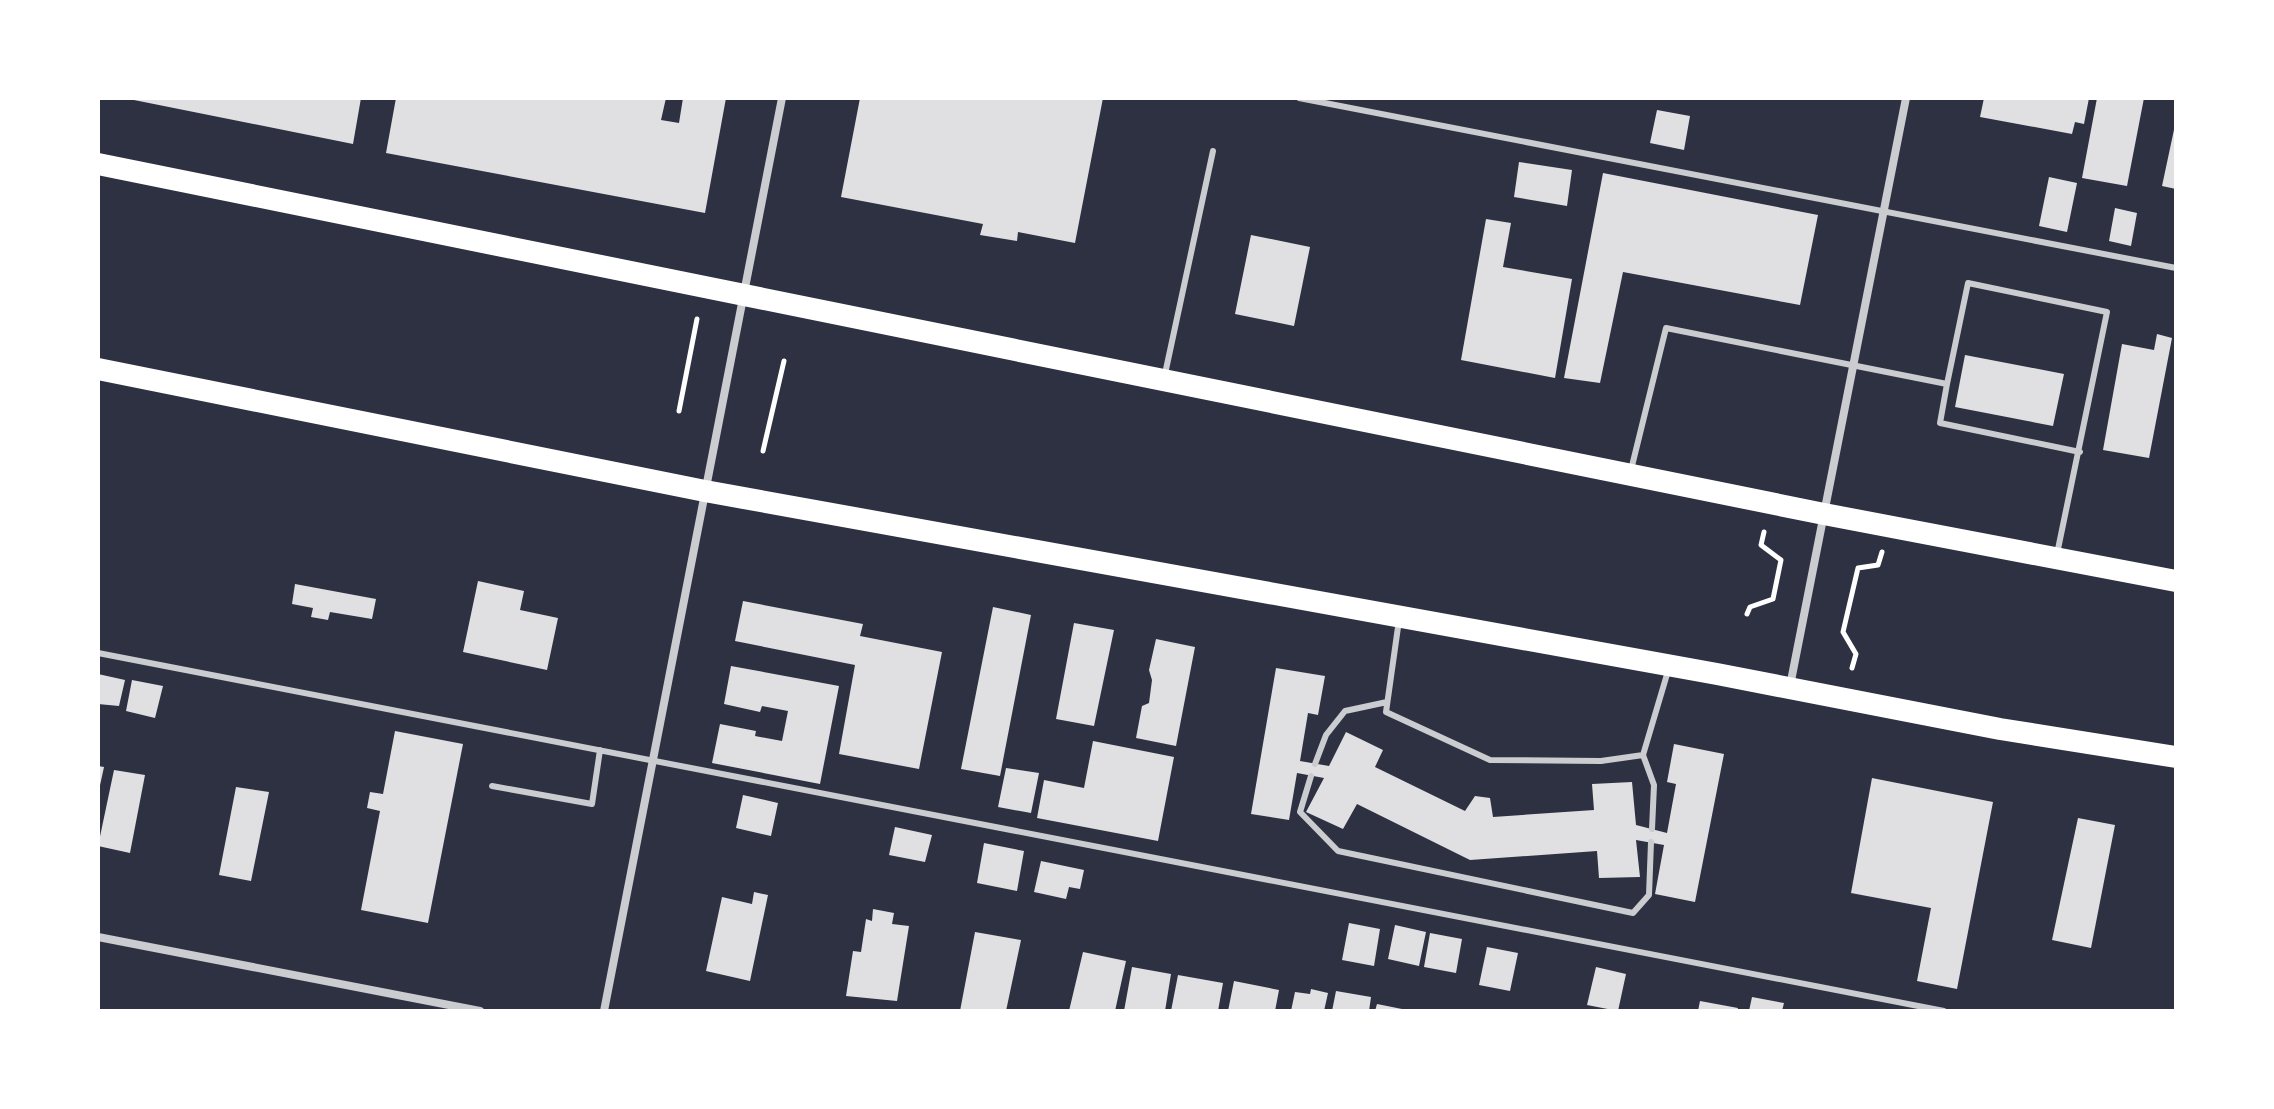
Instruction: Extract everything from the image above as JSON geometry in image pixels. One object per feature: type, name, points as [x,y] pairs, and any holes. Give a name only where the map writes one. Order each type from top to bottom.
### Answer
[{"type":"highway","points":[[98,164],[1824,514],[2176,581]]},
{"type":"highway","points":[[98,369],[705,491],[1669,665],[2000,729],[2176,757]]},
{"type":"street","points":[[604,1011],[782,98]]},
{"type":"street","points":[[1789,688],[1906,98]]},
{"type":"street","points":[[98,937],[480,1011]]},
{"type":"lane","points":[[1299,98],[2176,268]]},
{"type":"lane","points":[[1164,381],[1213,151]]},
{"type":"lane","points":[[2057,557],[2080,452],[2107,312],[1968,283],[1940,423],[2080,452]]},
{"type":"lane","points":[[1630,475],[1666,328],[1947,384]]},
{"type":"lane","points":[[1399,616],[1386,712],[1490,760],[1601,761],[1643,755]]},
{"type":"lane","points":[[98,653],[1944,1011]]},
{"type":"lane","points":[[1652,829],[1654,785],[1643,755],[1669,665]]},
{"type":"lane","points":[[1315,764],[1326,735],[1345,711],[1387,702]]},
{"type":"lane","points":[[492,786],[592,804],[600,750]]},
{"type":"lane","points":[[1311,776],[1300,812],[1338,851],[1633,913],[1649,895],[1651,842]]},
{"type":"path","points":[[679,411],[697,319]]},
{"type":"path","points":[[763,451],[784,361]]},
{"type":"path","points":[[1747,614],[1750,607],[1773,599],[1781,560],[1761,545],[1764,532]]},
{"type":"path","points":[[1852,668],[1856,654],[1843,632],[1858,568],[1878,565],[1883,547]]},
{"type":"building","points":[[124,98],[361,98],[353,144]]},
{"type":"building","points":[[396,98],[666,98],[661,120],[679,123],[683,98],[726,98],[705,213],[386,153]]},
{"type":"building","points":[[860,98],[1103,98],[1075,243],[1018,232],[1017,241],[980,235],[983,224],[841,197]]},
{"type":"building","points":[[1984,98],[2089,98],[2084,124],[2075,122],[2072,134],[1980,117]]},
{"type":"building","points":[[2097,98],[2144,98],[2127,186],[2082,178]]},
{"type":"building","points":[[1657,110],[1690,116],[1684,150],[1650,143]]},
{"type":"building","points":[[2176,125],[2176,189],[2162,186]]},
{"type":"building","points":[[1519,162],[1572,170],[1567,206],[1514,197]]},
{"type":"building","points":[[1603,173],[1818,215],[1800,305],[1623,272],[1600,383],[1564,378]]},
{"type":"building","points":[[2049,177],[2077,183],[2067,232],[2039,226]]},
{"type":"building","points":[[2115,208],[2137,213],[2131,246],[2109,241]]},
{"type":"building","points":[[1486,219],[1511,223],[1503,267],[1572,279],[1555,378],[1461,360]]},
{"type":"building","points":[[1251,235],[1310,247],[1294,326],[1235,314]]},
{"type":"building","points":[[2157,334],[2172,338],[2149,458],[2103,450],[2122,344],[2154,350]]},
{"type":"building","points":[[1965,355],[2064,374],[2053,426],[1955,407]]},
{"type":"building","points":[[478,581],[524,591],[520,610],[558,618],[547,670],[463,652]]},
{"type":"building","points":[[295,584],[376,599],[372,619],[330,612],[328,620],[311,617],[313,608],[292,604]]},
{"type":"building","points":[[743,601],[863,624],[860,636],[942,652],[919,769],[839,754],[855,665],[735,641]]},
{"type":"building","points":[[993,607],[1031,615],[1000,776],[961,769]]},
{"type":"building","points":[[1074,623],[1114,630],[1094,726],[1056,719]]},
{"type":"building","points":[[1156,639],[1195,647],[1176,746],[1136,738],[1142,706],[1149,703],[1152,680],[1149,670]]},
{"type":"building","points":[[731,666],[839,686],[820,784],[712,763],[720,724],[756,731],[755,736],[782,741],[788,711],[762,706],[760,712],[724,704]]},
{"type":"building","points":[[1276,668],[1325,676],[1318,715],[1308,713],[1300,761],[1329,766],[1346,732],[1383,750],[1375,767],[1465,811],[1475,796],[1490,798],[1493,817],[1594,810],[1592,784],[1632,782],[1636,825],[1667,833],[1676,784],[1667,782],[1674,744],[1724,754],[1695,902],[1655,894],[1664,845],[1636,840],[1640,877],[1599,878],[1597,851],[1470,860],[1357,804],[1343,829],[1306,812],[1324,778],[1297,773],[1289,820],[1251,814]]},
{"type":"building","points":[[98,674],[125,680],[119,706],[98,704]]},
{"type":"building","points":[[132,680],[163,686],[155,718],[126,711]]},
{"type":"building","points":[[395,731],[463,744],[428,923],[361,910],[380,811],[367,808],[370,792],[383,794]]},
{"type":"building","points":[[1093,741],[1174,757],[1158,841],[1037,818],[1044,780],[1084,788]]},
{"type":"building","points":[[98,766],[104,767],[99,790],[98,790]]},
{"type":"building","points":[[1006,768],[1039,773],[1031,813],[998,807]]},
{"type":"building","points":[[114,770],[145,775],[130,853],[98,846]]},
{"type":"building","points":[[1872,778],[1993,802],[1957,989],[1917,981],[1931,908],[1851,893]]},
{"type":"building","points":[[236,787],[269,792],[251,881],[219,875]]},
{"type":"building","points":[[743,795],[778,803],[771,836],[736,828]]},
{"type":"building","points":[[2078,818],[2115,825],[2091,948],[2052,940]]},
{"type":"building","points":[[895,827],[932,835],[925,862],[889,855]]},
{"type":"building","points":[[984,843],[1024,851],[1017,891],[977,883]]},
{"type":"building","points":[[1041,861],[1084,870],[1080,889],[1069,887],[1066,899],[1034,892]]},
{"type":"building","points":[[754,892],[768,895],[750,981],[706,971],[722,897],[752,904]]},
{"type":"building","points":[[873,909],[894,913],[892,924],[909,926],[897,1001],[846,996],[853,951],[861,952],[866,919],[872,921]]},
{"type":"building","points":[[1349,923],[1380,929],[1374,966],[1342,960]]},
{"type":"building","points":[[1395,925],[1426,932],[1419,966],[1388,959]]},
{"type":"building","points":[[975,932],[1021,940],[1006,1011],[960,1011]]},
{"type":"building","points":[[1430,933],[1462,939],[1456,973],[1424,967]]},
{"type":"building","points":[[1487,947],[1518,953],[1510,991],[1479,985]]},
{"type":"building","points":[[1083,952],[1126,961],[1115,1011],[1069,1011]]},
{"type":"building","points":[[1132,967],[1171,974],[1165,1011],[1124,1011]]},
{"type":"building","points":[[1596,967],[1626,974],[1618,1011],[1587,1005]]},
{"type":"building","points":[[1178,975],[1223,983],[1218,1011],[1171,1011]]},
{"type":"building","points":[[1234,981],[1279,990],[1275,1011],[1228,1011]]},
{"type":"building","points":[[1311,989],[1328,993],[1324,1011],[1291,1011],[1295,992],[1310,994]]},
{"type":"building","points":[[1336,991],[1371,997],[1369,1011],[1332,1011]]},
{"type":"building","points":[[1752,997],[1784,1003],[1782,1011],[1749,1011]]},
{"type":"building","points":[[1700,1001],[1738,1008],[1737,1011],[1698,1011]]},
{"type":"building","points":[[1377,1004],[1407,1010],[1375,1011]]}]
